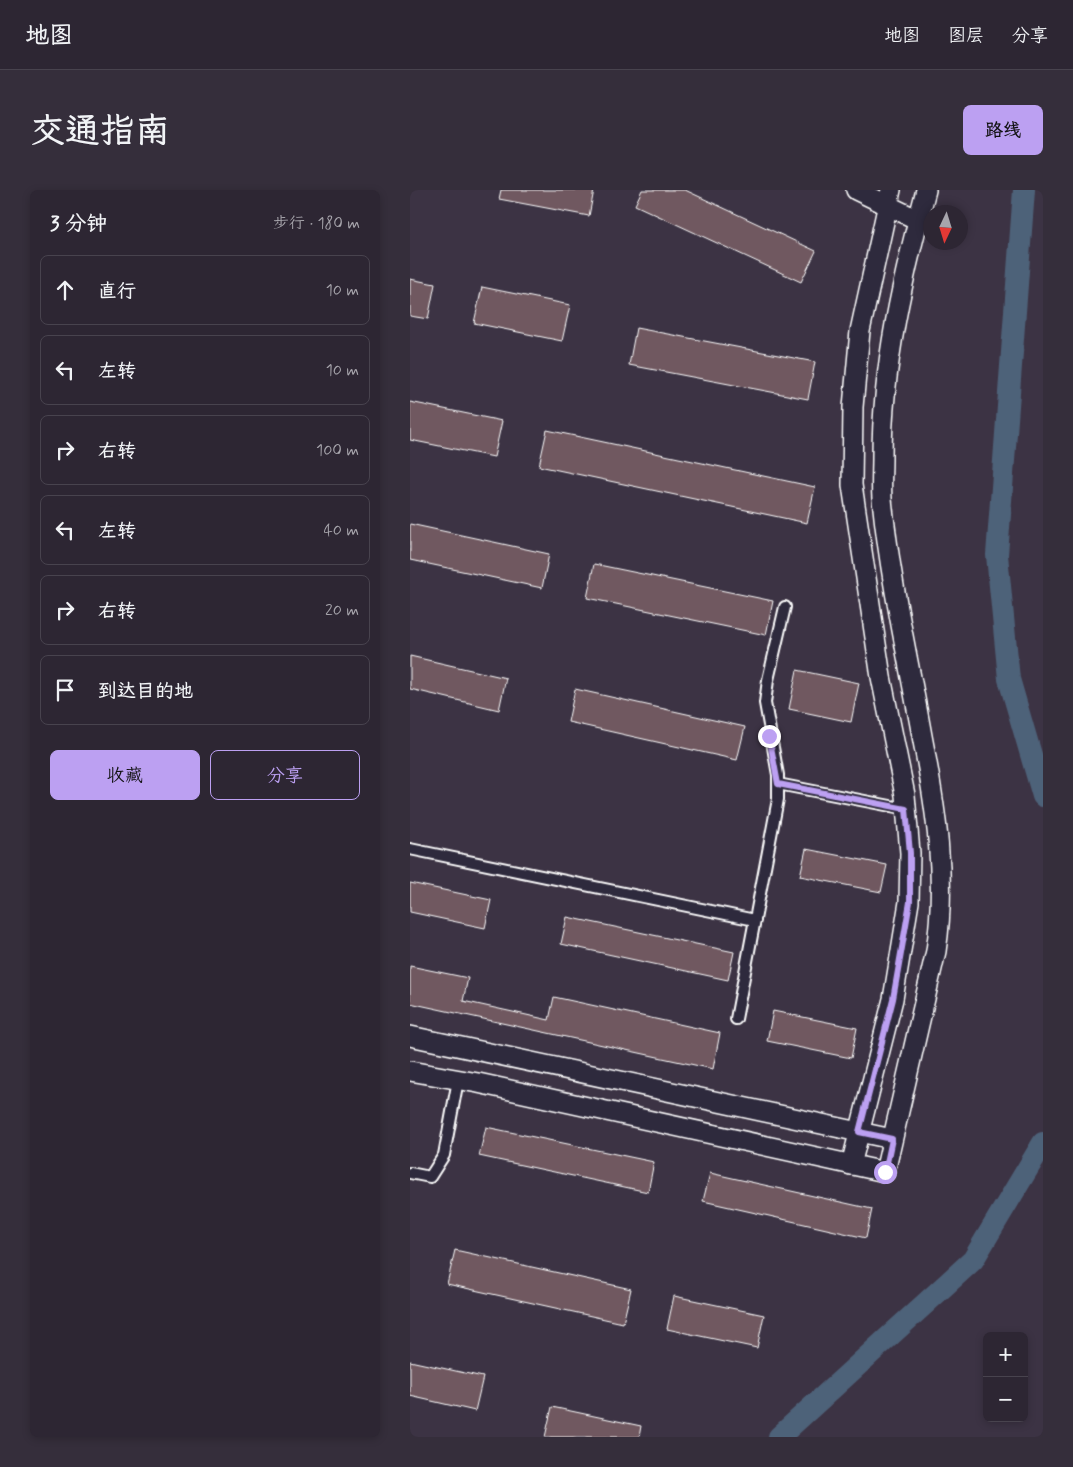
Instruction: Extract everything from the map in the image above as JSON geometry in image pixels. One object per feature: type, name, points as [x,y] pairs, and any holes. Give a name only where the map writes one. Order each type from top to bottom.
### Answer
[{"type":"street","points":[[856,190],[890,198],[918,220]]},
{"type":"street","points":[[410,1071],[885,1172],[936,951],[942,916],[941,863],[935,807],[894,581],[882,498],[882,418],[891,343],[926,190]]},
{"type":"street","points":[[851,1164],[893,999],[910,902],[910,853],[906,809],[881,676],[852,485],[853,407],[860,331],[890,198]]},
{"type":"street","points":[[410,1036],[892,1139]]},
{"type":"lane","points":[[736,1019],[778,798],[778,784],[765,703],[768,680],[785,607]]},
{"type":"lane","points":[[778,784],[906,809]]},
{"type":"lane","points":[[410,849],[755,920]]},
{"type":"lane","points":[[410,1173],[430,1177],[444,1156],[458,1080]]},
{"type":"building","points":[[501,190],[594,190],[589,216],[499,199]]},
{"type":"building","points":[[642,190],[685,190],[816,251],[801,282],[635,205]]},
{"type":"building","points":[[410,279],[435,284],[428,319],[410,316]]},
{"type":"building","points":[[482,287],[570,305],[562,341],[474,323]]},
{"type":"building","points":[[636,328],[815,362],[808,399],[629,365]]},
{"type":"building","points":[[410,402],[502,421],[494,457],[410,440]]},
{"type":"building","points":[[547,430],[815,487],[807,523],[539,466]]},
{"type":"building","points":[[410,524],[549,554],[542,588],[410,560]]},
{"type":"building","points":[[594,564],[773,601],[766,635],[587,598]]},
{"type":"building","points":[[410,656],[506,678],[499,710],[410,689]]},
{"type":"building","points":[[797,670],[859,683],[851,722],[789,709]]},
{"type":"building","points":[[575,689],[745,727],[737,760],[568,722]]},
{"type":"building","points":[[806,849],[887,865],[881,892],[800,876]]},
{"type":"building","points":[[410,883],[491,900],[485,928],[410,912]]},
{"type":"building","points":[[567,917],[734,952],[728,980],[561,944]]},
{"type":"building","points":[[410,966],[468,978],[463,1001],[549,1020],[554,997],[720,1033],[713,1069],[410,1003]]},
{"type":"building","points":[[773,1011],[857,1028],[851,1058],[767,1041]]},
{"type":"building","points":[[486,1127],[654,1162],[648,1192],[479,1156]]},
{"type":"building","points":[[710,1173],[872,1209],[866,1238],[703,1201]]},
{"type":"building","points":[[455,1250],[631,1289],[623,1323],[447,1284]]},
{"type":"building","points":[[674,1296],[764,1315],[757,1348],[667,1329]]},
{"type":"building","points":[[410,1361],[483,1377],[475,1411],[410,1396]]},
{"type":"building","points":[[552,1407],[641,1426],[639,1437],[545,1437]]},
{"type":"waterway","points":[[1024,190],[997,555],[1009,679],[1043,796]]},
{"type":"waterway","points":[[779,1437],[973,1260],[1043,1143]]},
{"type":"route","points":[[769,736],[778,784],[906,809],[910,853],[910,902],[893,999],[859,1132],[892,1139],[885,1172]]}]
